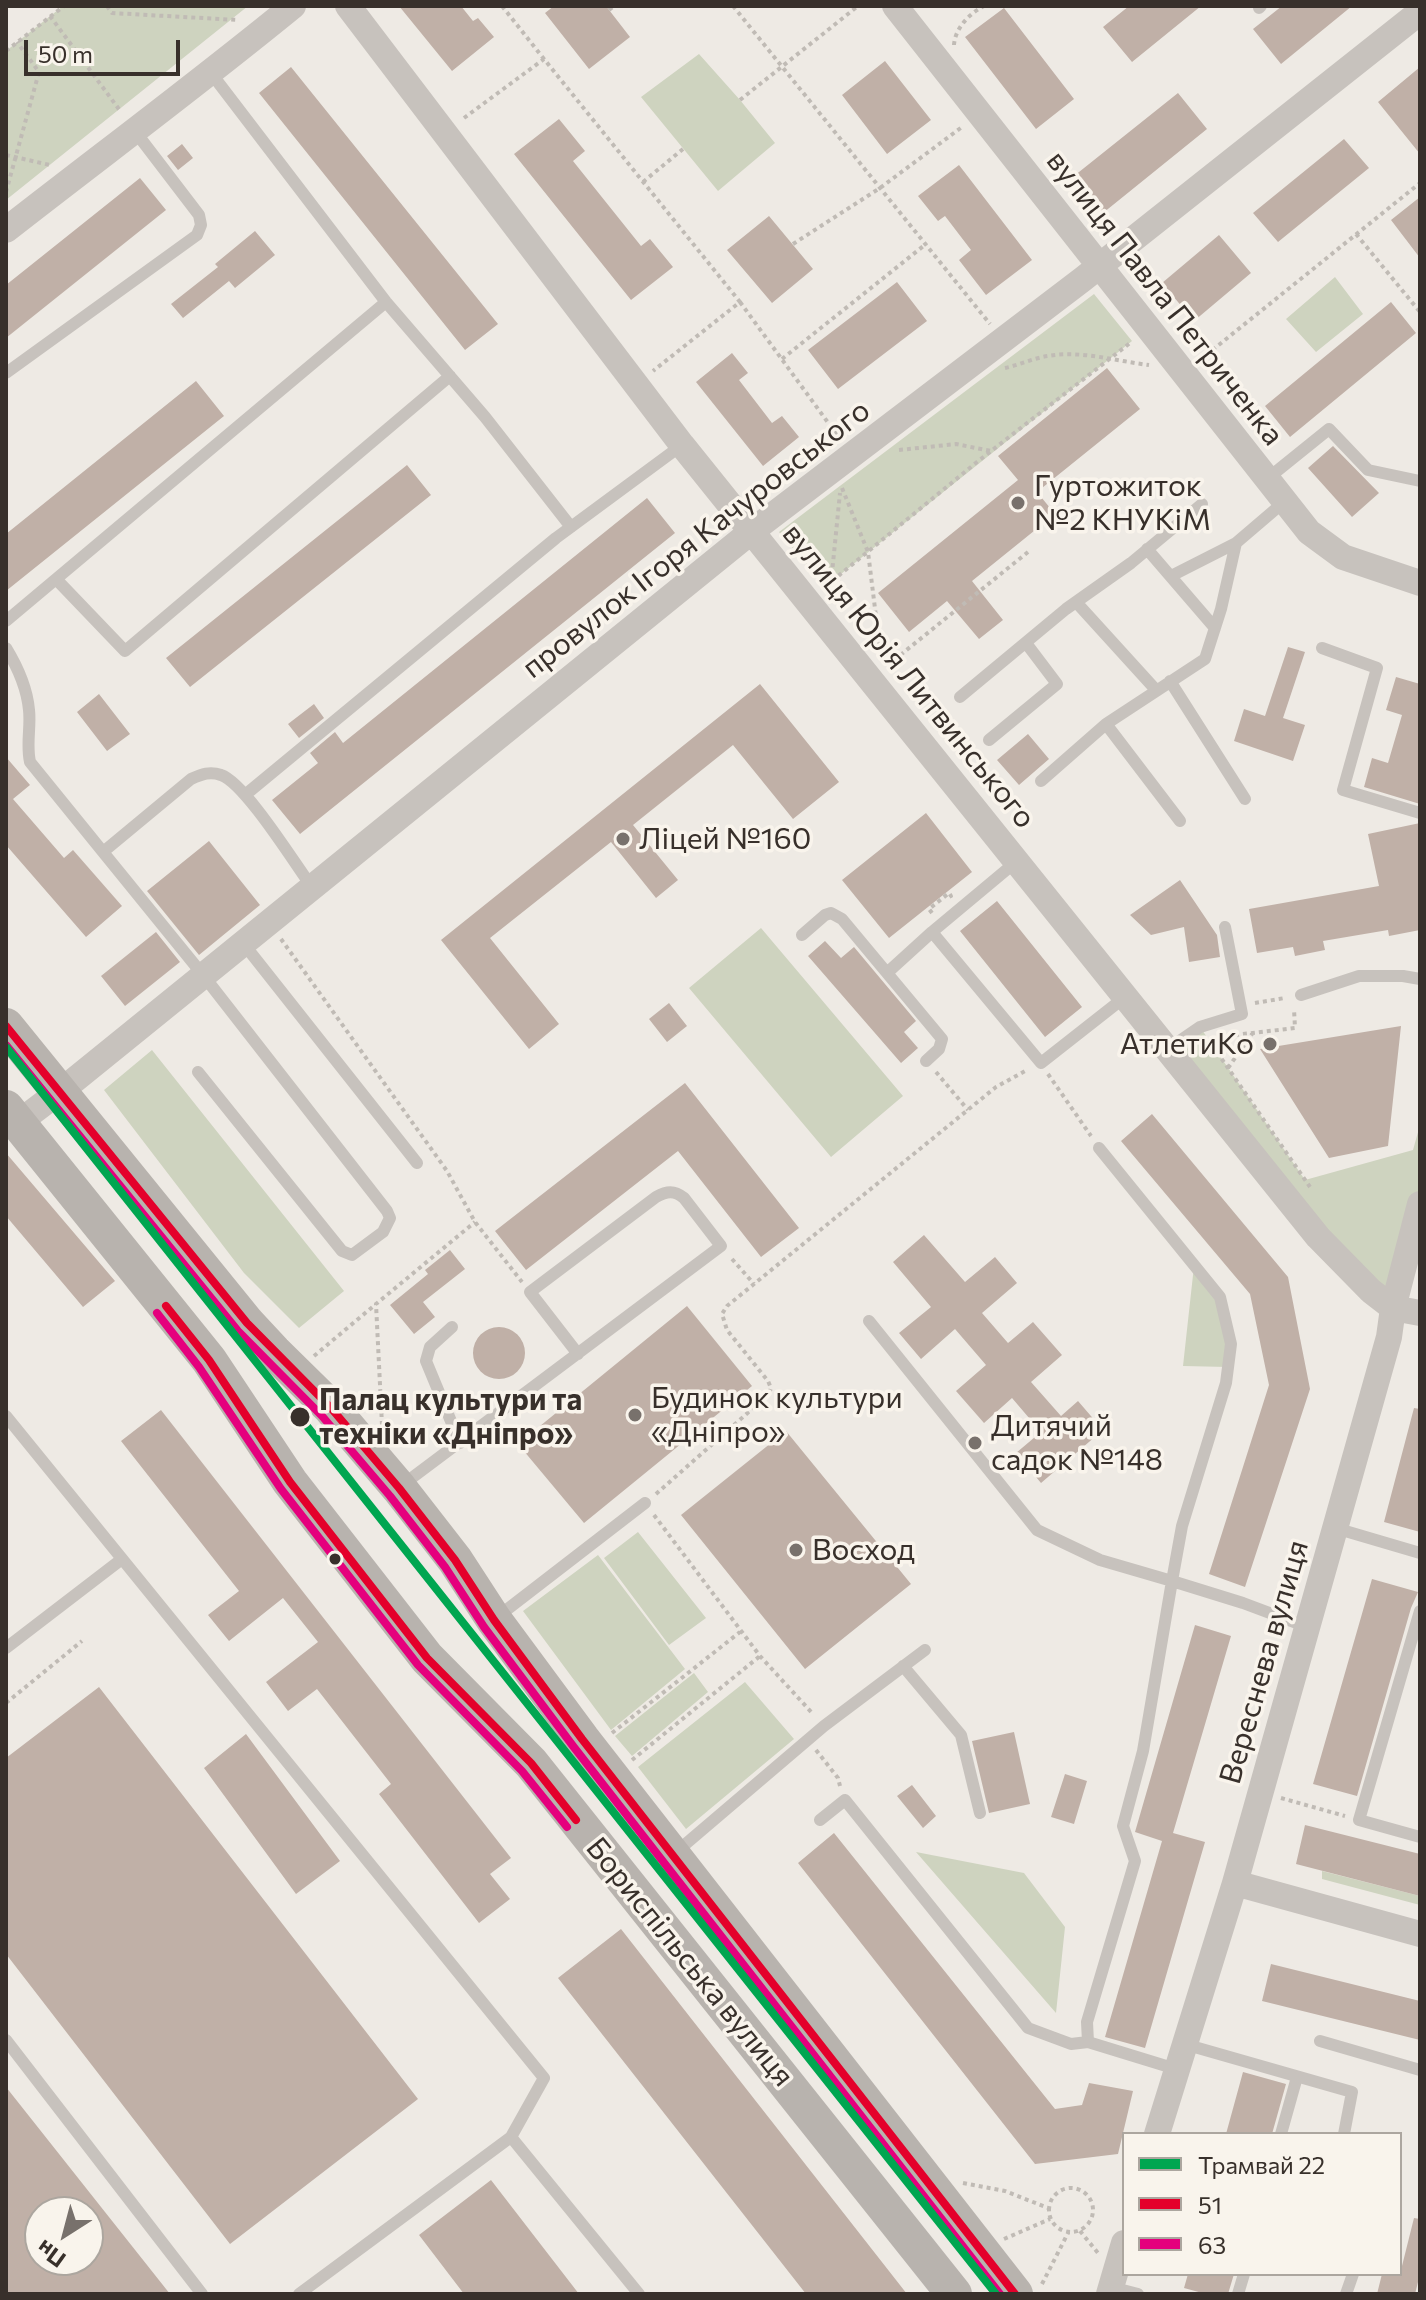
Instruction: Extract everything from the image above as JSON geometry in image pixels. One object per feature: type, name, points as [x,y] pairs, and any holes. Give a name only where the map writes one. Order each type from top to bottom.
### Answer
[{"type":"main road","name":"Бориспільська вулиця","points":[[11,1044],[57,1092],[247,1323],[331,1408],[399,1488],[455,1560],[494,1620],[582,1739],[1015,2294]]},
{"type":"main road","name":"Бориспільська вулиця","points":[[12,1115],[209,1360],[290,1482],[427,1658],[531,1763],[954,2294]]},
{"type":"street","points":[[6,230],[293,6]]},
{"type":"street","name":"вулиця Юрія Литвинського","points":[[348,6],[682,445],[1318,1237],[1371,1291],[1393,1308],[1420,1313]]},
{"type":"street","name":"вулиця Павла Петриченка","points":[[895,6],[1309,532],[1343,557],[1420,583]]},
{"type":"street","name":"провулок Ігоря Качуровського","points":[[12,1115],[57,1092],[752,531],[1098,266],[1420,12]]},
{"type":"street","name":"Вереснева вулиця","points":[[1158,2132],[1235,1883],[1389,1337],[1393,1308],[1420,1204]]},
{"type":"street","points":[[1235,1883],[1420,1934]]},
{"type":"street","points":[[1110,2290],[1122,2250]]},
{"type":"lane","points":[[211,73],[386,302],[450,376],[571,527]]},
{"type":"lane","points":[[6,373],[197,235],[201,225],[199,215],[134,130]]},
{"type":"lane","points":[[6,621],[386,302]]},
{"type":"lane","points":[[56,579],[125,651],[450,376]]},
{"type":"lane","points":[[1267,479],[1329,429],[1368,470],[1420,481]]},
{"type":"lane","points":[[245,795],[571,527],[682,445]]},
{"type":"lane","points":[[1171,576],[1236,543],[1284,502]]},
{"type":"lane","points":[[960,697],[1202,504]]},
{"type":"lane","points":[[1041,781],[1106,724],[1205,659],[1236,543]]},
{"type":"lane","points":[[1147,549],[1215,628]]},
{"type":"lane","points":[[1076,602],[1156,690]]},
{"type":"lane","points":[[989,740],[1057,684],[1026,643]]},
{"type":"lane","points":[[6,648],[22,680],[29,709],[30,762],[203,975],[387,1211],[390,1218],[383,1232],[352,1255],[342,1251],[198,1072]]},
{"type":"lane","points":[[1322,648],[1377,668],[1343,790],[1420,813]]},
{"type":"lane","points":[[1170,681],[1245,799]]},
{"type":"lane","points":[[1106,724],[1180,821]]},
{"type":"lane","points":[[103,852],[191,779],[205,773],[224,776],[245,795],[312,887]]},
{"type":"lane","points":[[888,972],[1017,861]]},
{"type":"lane","points":[[802,935],[825,915],[837,915],[942,1039],[939,1049],[926,1061]]},
{"type":"lane","points":[[1168,1049],[1200,1027],[1242,1014],[1225,927]]},
{"type":"lane","points":[[932,932],[1041,1063],[1125,997]]},
{"type":"lane","points":[[243,943],[417,1163]]},
{"type":"lane","points":[[1301,995],[1359,976],[1420,979]]},
{"type":"lane","points":[[1088,2042],[1087,2022],[1135,1861],[1123,1826],[1143,1751],[1182,1526],[1226,1383],[1231,1344],[1220,1297],[1099,1148]]},
{"type":"lane","points":[[399,1488],[460,1443],[578,1354],[721,1246],[676,1192],[666,1192],[530,1292],[578,1354]]},
{"type":"lane","points":[[869,1321],[1037,1530],[1100,1560],[1243,1603],[1307,1627]]},
{"type":"lane","points":[[452,1327],[430,1347],[426,1361],[460,1443]]},
{"type":"lane","points":[[6,1416],[544,2078],[511,2137],[299,2294]]},
{"type":"lane","points":[[494,1620],[645,1503]]},
{"type":"lane","points":[[1335,1528],[1420,1553]]},
{"type":"lane","points":[[6,1648],[122,1559]]},
{"type":"lane","points":[[1420,1611],[1359,1820],[1420,1837]]},
{"type":"lane","points":[[673,1854],[824,1726],[925,1650]]},
{"type":"lane","points":[[903,1666],[961,1735],[980,1813]]},
{"type":"lane","points":[[820,1820],[845,1800],[1028,2028],[1071,2044],[1088,2042],[1176,2069]]},
{"type":"lane","points":[[6,2040],[202,2294]]},
{"type":"lane","points":[[1320,2041],[1420,2070]]},
{"type":"lane","points":[[1184,2044],[1352,2092],[1344,2132]]},
{"type":"lane","points":[[1282,2132],[1297,2077]]},
{"type":"lane","points":[[511,2137],[639,2294]]},
{"type":"lane","points":[[1110,2290],[1138,2294]]},
{"type":"path","points":[[6,51],[64,6]]},
{"type":"path","points":[[107,6],[112,13],[238,20]]},
{"type":"path","points":[[502,6],[740,302],[841,441]]},
{"type":"path","points":[[609,10],[614,6]]},
{"type":"path","points":[[733,6],[992,326]]},
{"type":"path","points":[[740,100],[858,6]]},
{"type":"path","points":[[954,52],[955,36],[966,20],[984,6]]},
{"type":"path","points":[[50,16],[134,130]]},
{"type":"path","points":[[6,192],[39,72],[17,42]]},
{"type":"path","points":[[464,118],[544,59]]},
{"type":"path","points":[[793,244],[880,188],[962,127]]},
{"type":"path","points":[[643,182],[683,149]]},
{"type":"path","points":[[6,155],[50,165]]},
{"type":"path","points":[[1182,374],[1420,183]]},
{"type":"path","points":[[1356,234],[1420,312]]},
{"type":"path","points":[[782,359],[926,244]]},
{"type":"path","points":[[652,372],[740,302]]},
{"type":"path","points":[[818,577],[826,586],[831,583],[991,451],[1132,341]]},
{"type":"path","points":[[960,372],[992,371],[1046,356],[1084,353],[1108,360],[1151,365]]},
{"type":"path","points":[[897,450],[956,444],[991,451]]},
{"type":"path","points":[[831,583],[841,485],[868,552],[883,669]]},
{"type":"path","points":[[883,669],[1028,552]]},
{"type":"path","points":[[875,657],[883,669]]},
{"type":"path","points":[[279,937],[447,1171],[475,1222],[530,1292]]},
{"type":"path","points":[[1228,1068],[1254,1033],[1295,1028],[1293,997],[1240,1005]]},
{"type":"path","points":[[1200,1027],[1313,1190]]},
{"type":"path","points":[[926,1061],[968,1110]]},
{"type":"path","points":[[824,1726],[760,1656],[645,1503],[769,1394],[771,1388],[768,1381],[727,1330],[722,1314],[727,1306],[996,1087],[1041,1063],[1099,1148]]},
{"type":"path","points":[[314,1357],[475,1222]]},
{"type":"path","points":[[721,1246],[754,1284]]},
{"type":"path","points":[[376,1304],[382,1435]]},
{"type":"path","points":[[601,1742],[741,1631]]},
{"type":"path","points":[[6,1703],[82,1641]]},
{"type":"path","points":[[633,1759],[760,1656]]},
{"type":"path","points":[[808,1740],[838,1778],[845,1800]]},
{"type":"path","points":[[1277,1797],[1359,1820]]},
{"type":"path","points":[[961,2182],[1005,2191],[1048,2208]]},
{"type":"path","points":[[1073,2188],[1084,2192],[1091,2201],[1093,2213],[1089,2223],[1080,2231],[1068,2233],[1057,2229],[1050,2219],[1048,2208],[1052,2197],[1061,2190],[1073,2188]]},
{"type":"path","points":[[996,2243],[1050,2219]]},
{"type":"path","points":[[1080,2231],[1100,2254]]},
{"type":"path","points":[[1037,2294],[1068,2233]]},
{"type":"green space","points":[[63,6],[248,6],[6,200],[6,51]]},
{"type":"green space","points":[[699,54],[775,143],[718,191],[641,97]]},
{"type":"green space","points":[[1335,277],[1363,314],[1316,352],[1286,319]]},
{"type":"green space","points":[[1094,294],[1132,341],[826,586],[779,532]]},
{"type":"green space","points":[[761,928],[903,1096],[831,1157],[689,988]]},
{"type":"green space","points":[[1200,1027],[1305,1180],[1413,1150],[1420,1125],[1420,1204],[1393,1308],[1168,1049]]},
{"type":"green space","points":[[152,1050],[344,1291],[299,1328],[244,1273],[104,1090]]},
{"type":"green space","points":[[1194,1266],[1220,1297],[1228,1367],[1183,1366]]},
{"type":"green space","points":[[638,1532],[706,1618],[669,1645],[604,1558]]},
{"type":"green space","points":[[598,1555],[685,1669],[611,1730],[523,1611]]},
{"type":"green space","points":[[694,1673],[708,1692],[632,1756],[615,1736]]},
{"type":"green space","points":[[745,1682],[794,1739],[686,1829],[638,1767]]},
{"type":"green space","points":[[916,1852],[1024,1873],[1065,1927],[1056,2013]]},
{"type":"green space","points":[[1322,1871],[1420,1896],[1420,1905],[1322,1879]]},
{"type":"building","points":[[399,6],[461,6],[473,21],[478,18],[494,37],[452,71]]},
{"type":"building","points":[[554,6],[606,6],[630,37],[589,69],[545,13]]},
{"type":"building","points":[[1129,6],[1201,6],[1132,62],[1103,27]]},
{"type":"building","points":[[1282,6],[1352,6],[1281,64],[1253,29]]},
{"type":"building","points":[[1004,8],[1074,99],[1036,129],[965,37]]},
{"type":"building","points":[[885,61],[931,120],[887,154],[842,95]]},
{"type":"building","points":[[291,67],[498,324],[465,350],[259,93]]},
{"type":"building","points":[[1420,67],[1420,154],[1378,102]]},
{"type":"building","points":[[1178,93],[1207,129],[1103,213],[1074,176]]},
{"type":"building","points":[[559,119],[585,151],[573,161],[641,246],[650,239],[673,267],[631,300],[514,154]]},
{"type":"building","points":[[1344,139],[1369,168],[1278,242],[1253,213]]},
{"type":"building","points":[[182,144],[193,158],[178,170],[167,156]]},
{"type":"building","points":[[959,165],[1032,260],[986,295],[959,260],[971,250],[945,216],[938,221],[918,196]]},
{"type":"building","points":[[140,178],[166,210],[6,338],[6,285]]},
{"type":"building","points":[[1420,197],[1420,258],[1391,220]]},
{"type":"building","points":[[769,216],[813,269],[772,303],[727,250]]},
{"type":"building","points":[[255,231],[275,255],[235,288],[229,281],[183,318],[171,304],[218,267],[215,264]]},
{"type":"building","points":[[1219,235],[1251,273],[1194,321],[1162,283]]},
{"type":"building","points":[[897,282],[927,321],[838,389],[808,350]]},
{"type":"building","points":[[1391,302],[1416,333],[1290,437],[1265,406]]},
{"type":"building","points":[[732,353],[748,373],[739,380],[772,423],[782,416],[799,437],[763,466],[696,382]]},
{"type":"building","name":"Гуртожиток №2 КНУКіМ","points":[[1107,368],[1140,409],[1037,492],[1055,514],[972,581],[1003,620],[979,639],[947,601],[909,632],[878,593],[1018,480],[998,456]]},
{"type":"building","points":[[196,381],[224,416],[6,591],[6,534]]},
{"type":"building","points":[[1333,446],[1379,493],[1352,517],[1308,468]]},
{"type":"building","points":[[407,465],[431,495],[190,687],[166,658]]},
{"type":"building","points":[[647,498],[675,533],[300,834],[272,800],[318,763],[310,753],[335,732],[343,743]]},
{"type":"building","points":[[1288,647],[1305,652],[1283,718],[1305,725],[1293,761],[1234,741],[1244,709],[1265,716]]},
{"type":"building","points":[[1396,677],[1420,684],[1420,804],[1364,787],[1372,758],[1388,763],[1402,715],[1386,710]]},
{"type":"building","points":[[760,684],[839,782],[793,819],[733,745],[633,825],[678,880],[656,898],[611,842],[490,938],[559,1024],[529,1049],[441,940]]},
{"type":"building","points":[[99,694],[130,734],[107,751],[77,712]]},
{"type":"building","points":[[314,704],[324,718],[299,738],[288,724]]},
{"type":"building","points":[[1028,734],[1049,759],[1019,785],[997,760]]},
{"type":"building","points":[[6,757],[30,785],[13,799],[64,858],[73,850],[122,906],[86,937],[6,845]]},
{"type":"building","points":[[926,813],[972,872],[889,938],[842,880]]},
{"type":"building","points":[[1420,823],[1420,930],[1389,936],[1388,930],[1323,941],[1325,950],[1295,956],[1293,947],[1257,953],[1249,909],[1379,886],[1368,834]]},
{"type":"building","points":[[209,841],[260,905],[199,955],[147,891]]},
{"type":"building","points":[[1180,880],[1217,935],[1220,957],[1189,962],[1184,927],[1151,935],[1130,915]]},
{"type":"building","points":[[997,901],[1082,1007],[1045,1037],[960,931]]},
{"type":"building","points":[[156,932],[180,962],[125,1006],[101,976]]},
{"type":"building","points":[[825,941],[841,958],[854,947],[916,1021],[904,1032],[918,1048],[901,1063],[808,956]]},
{"type":"building","points":[[669,1003],[687,1026],[667,1042],[649,1019]]},
{"type":"building","points":[[1401,1026],[1388,1146],[1329,1158],[1260,1049]]},
{"type":"building","points":[[685,1083],[799,1228],[761,1257],[678,1151],[526,1270],[495,1231]]},
{"type":"building","points":[[1152,1114],[1288,1277],[1310,1389],[1245,1587],[1209,1574],[1269,1385],[1250,1294],[1121,1141]]},
{"type":"building","points":[[6,1153],[115,1281],[83,1307],[6,1216]]},
{"type":"building","points":[[924,1235],[965,1282],[995,1257],[1017,1283],[982,1313],[1008,1343],[1033,1322],[1062,1355],[1031,1382],[1061,1416],[1078,1401],[1103,1430],[1041,1483],[1016,1453],[1041,1432],[1012,1398],[984,1423],[956,1391],[986,1365],[955,1329],[921,1359],[899,1333],[931,1307],[893,1262]]},
{"type":"building","points":[[450,1250],[465,1269],[423,1302],[435,1317],[414,1334],[390,1305],[428,1274],[425,1270]]},
{"type":"building","name":"Будинок культури «Дніпро»","points":[[687,1306],[752,1386],[584,1523],[518,1444]]},
{"type":"building","points":[[499,1327],[517,1335],[525,1353],[517,1371],[499,1379],[481,1371],[473,1353],[481,1335]]},
{"type":"building","points":[[1414,1408],[1420,1409],[1420,1532],[1384,1522]]},
{"type":"building","points":[[161,1410],[511,1858],[490,1874],[510,1899],[479,1923],[379,1794],[391,1784],[317,1689],[288,1711],[266,1682],[318,1642],[283,1598],[229,1641],[208,1615],[239,1591],[121,1441]]},
{"type":"building","name":"Восход","points":[[786,1431],[911,1584],[805,1669],[681,1515]]},
{"type":"building","points":[[1372,1579],[1418,1592],[1357,1796],[1313,1784]]},
{"type":"building","points":[[1195,1625],[1231,1636],[1173,1833],[1205,1842],[1145,2048],[1105,2037],[1162,1841],[1135,1832]]},
{"type":"building","points":[[99,1687],[418,2099],[230,2244],[6,1954],[6,1758]]},
{"type":"building","points":[[1014,1732],[1030,1804],[989,1813],[972,1741]]},
{"type":"building","points":[[246,1734],[340,1861],[296,1894],[204,1768]]},
{"type":"building","points":[[1065,1774],[1087,1781],[1074,1824],[1051,1817]]},
{"type":"building","points":[[912,1785],[936,1816],[923,1828],[897,1796]]},
{"type":"building","points":[[1305,1825],[1420,1854],[1420,1896],[1296,1864]]},
{"type":"building","points":[[834,1833],[1055,2109],[1082,2105],[1089,2083],[1133,2091],[1118,2154],[1035,2164],[798,1863]]},
{"type":"building","points":[[621,1929],[907,2294],[806,2294],[558,1978]]},
{"type":"building","points":[[1271,1964],[1420,2001],[1420,2040],[1262,2001]]},
{"type":"building","points":[[1243,2072],[1286,2084],[1273,2132],[1227,2132]]},
{"type":"building","points":[[6,2087],[92,2196],[24,2196],[24,2276],[104,2276],[104,2211],[170,2294],[6,2294]]},
{"type":"building","points":[[491,2180],[579,2294],[464,2294],[419,2235]]},
{"type":"building","points":[[1414,2218],[1420,2219],[1420,2274],[1415,2294],[1377,2294],[1382,2276],[1402,2276]]},
{"type":"building","points":[[1187,2276],[1233,2276],[1228,2294],[1206,2294],[1184,2288]]},
{"type":"tram line","name":"22","points":[[6,1047],[996,2294]]},
{"type":"transit line","name":"51","points":[[6,1026],[247,1323],[331,1408],[399,1488],[455,1560],[494,1620],[582,1739],[1015,2294]]},
{"type":"transit line","name":"63","points":[[6,1045],[238,1331],[322,1416],[390,1496],[445,1567],[484,1627],[573,1746],[1000,2294]]},
{"type":"transit line","name":"51","points":[[166,1306],[209,1360],[290,1482],[427,1658],[531,1763],[576,1820]]},
{"type":"transit line","name":"63","points":[[157,1313],[199,1367],[281,1489],[418,1665],[522,1771],[567,1827]]},
{"type":"place","name":"Гуртожиток №2 КНУКіМ","points":[[1018,503]]},
{"type":"place","name":"Ліцей №160","points":[[623,839]]},
{"type":"place","name":"АтлетиКо","points":[[1270,1044]]},
{"type":"place","name":"Будинок культури «Дніпро»","points":[[635,1415]]},
{"type":"place","name":"Палац культури та техніки «Дніпро»","points":[[300,1417]]},
{"type":"place","name":"Дитячий садок №148","points":[[975,1443]]},
{"type":"place","name":"Восход","points":[[796,1550]]}]
